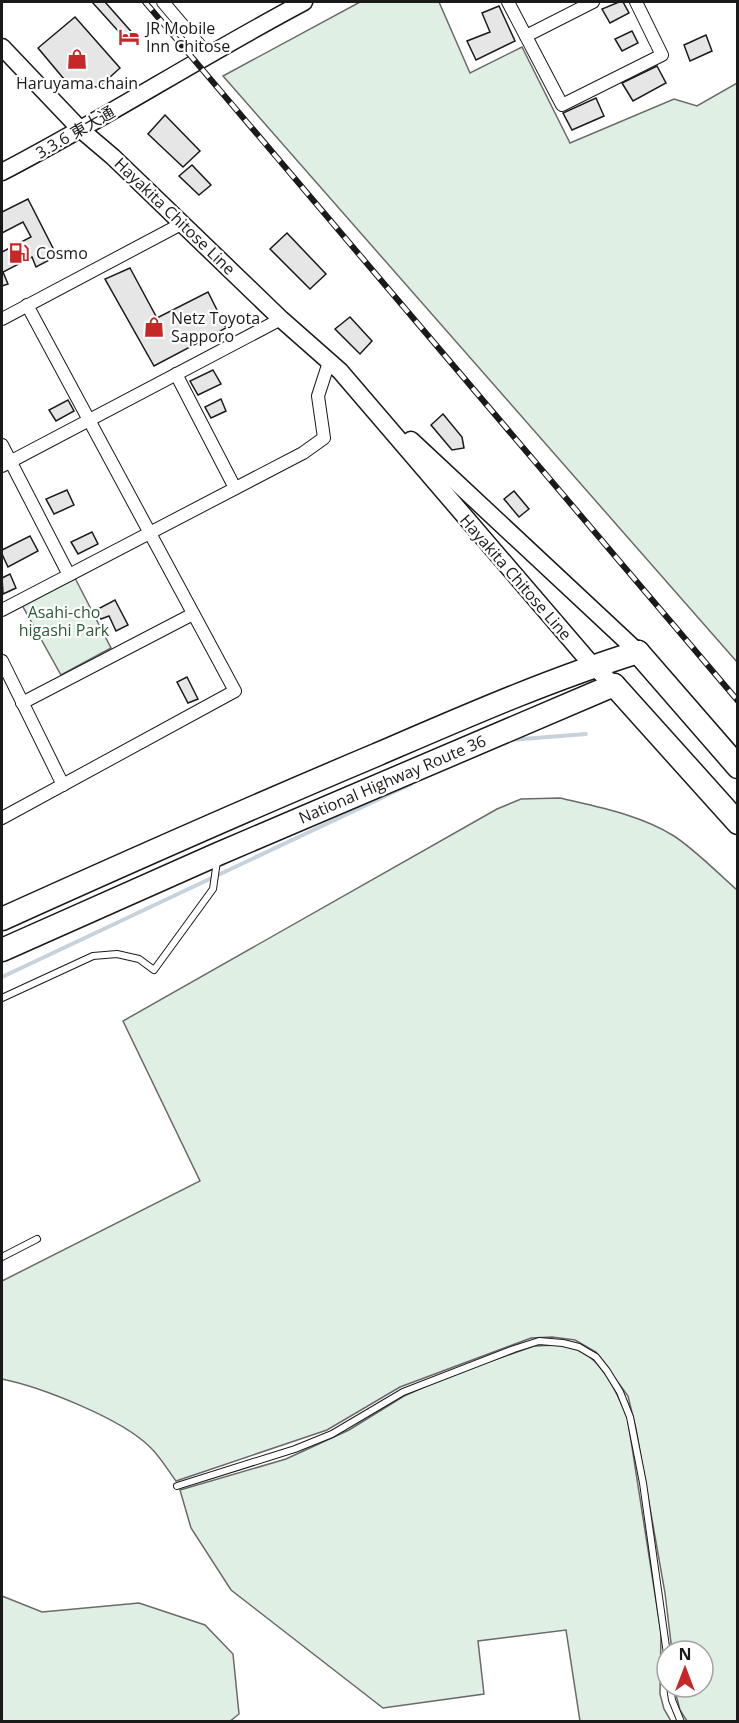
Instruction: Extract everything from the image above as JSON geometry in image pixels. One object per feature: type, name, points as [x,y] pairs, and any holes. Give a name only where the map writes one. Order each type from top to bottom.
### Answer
[{"type":"highway","name":"National Highway Route 36","points":[[2,950],[212,840],[440,728],[593,666],[638,652]]},
{"type":"highway","points":[[738,767],[638,652],[614,685],[738,823]]},
{"type":"highway","name":"National Highway Route 36","points":[[2,919],[614,685]]},
{"type":"main road","name":"3.3.6 東大通","points":[[2,172],[207,54],[304,2]]},
{"type":"main road","name":"Hayakita Chitose Line","points":[[2,47],[80,129],[113,157],[281,319],[638,652]]},
{"type":"main road","name":"Hayakita Chitose Line","points":[[352,384],[593,666],[614,685]]},
{"type":"street","points":[[163,2],[207,54]]},
{"type":"street","points":[[508,2],[562,105],[662,56],[636,2]]},
{"type":"street","points":[[526,36],[593,2]]},
{"type":"street","points":[[2,319],[183,223]]},
{"type":"street","points":[[2,818],[236,692],[27,305]]},
{"type":"street","points":[[6,464],[281,319]]},
{"type":"street","points":[[2,610],[303,453],[324,438],[318,396],[329,362]]},
{"type":"street","points":[[176,374],[235,488]]},
{"type":"street","points":[[2,445],[6,464],[69,575]]},
{"type":"street","points":[[22,703],[193,614]]},
{"type":"street","points":[[2,661],[63,784]]},
{"type":"lane","points":[[2,998],[93,956],[117,954],[139,959],[154,970],[213,889],[212,840]]},
{"type":"lane","points":[[2,1257],[37,1239]]},
{"type":"lane","points":[[177,1486],[296,1449],[332,1434],[403,1392],[514,1349],[540,1341],[563,1342],[579,1347],[596,1357],[607,1371],[620,1392],[630,1417],[643,1483],[665,1639]]},
{"type":"lane","points":[[672,1699],[681,1722]]},
{"type":"green space","points":[[360,2],[439,2],[470,73],[522,47],[570,143],[674,99],[697,106],[737,83],[737,662],[223,76]]},
{"type":"green space","name":"Asahi-cho higashi Park","points":[[75,578],[111,648],[61,675],[22,605]]},
{"type":"green space","points":[[560,798],[619,812],[648,822],[690,848],[737,890],[737,1721],[687,1721],[680,1710],[677,1699],[715,1699],[715,1639],[671,1639],[665,1593],[628,1396],[596,1352],[575,1340],[552,1337],[531,1338],[400,1387],[327,1430],[176,1481],[151,1448],[121,1426],[59,1397],[2,1379],[2,1281],[200,1181],[123,1021],[497,809],[521,799]]},
{"type":"green space","points":[[555,1345],[579,1350],[597,1364],[604,1373],[627,1415],[661,1633],[661,1639],[655,1639],[655,1699],[661,1699],[671,1721],[580,1721],[566,1630],[478,1641],[484,1694],[383,1708],[231,1590],[191,1528],[180,1490],[286,1459],[349,1430],[404,1396],[451,1375],[534,1346]]},
{"type":"green space","points":[[2,1596],[42,1612],[139,1603],[205,1625],[233,1654],[239,1714],[229,1722],[2,1721]]},
{"type":"building","points":[[92,2],[105,2],[136,37],[129,43]]},
{"type":"building","points":[[623,2],[629,13],[610,23],[602,9]]},
{"type":"building","points":[[499,6],[515,41],[476,60],[467,41],[490,32],[482,13]]},
{"type":"building","points":[[75,17],[120,68],[99,87],[69,85],[38,48]]},
{"type":"building","points":[[632,31],[638,43],[622,51],[615,39]]},
{"type":"building","points":[[706,35],[712,51],[690,61],[684,45]]},
{"type":"building","points":[[657,66],[666,83],[633,101],[622,83]]},
{"type":"building","points":[[596,98],[604,116],[572,130],[563,113]]},
{"type":"building","points":[[165,115],[200,151],[183,167],[148,134]]},
{"type":"building","points":[[192,165],[211,185],[199,195],[179,176]]},
{"type":"building","points":[[28,199],[57,256],[36,267],[32,257],[3,272],[8,284],[2,286],[2,252],[31,237],[23,222],[2,233],[2,212]]},
{"type":"building","points":[[287,233],[326,274],[310,289],[270,249]]},
{"type":"building","points":[[130,268],[157,318],[208,292],[226,328],[154,366],[105,279]]},
{"type":"building","points":[[350,317],[372,341],[360,354],[335,329]]},
{"type":"building","points":[[213,370],[221,384],[198,395],[190,381]]},
{"type":"building","points":[[221,399],[226,411],[211,418],[205,407]]},
{"type":"building","points":[[68,400],[74,411],[56,421],[49,410]]},
{"type":"building","points":[[443,414],[462,437],[464,448],[452,450],[431,425]]},
{"type":"building","points":[[67,490],[74,505],[54,514],[46,499]]},
{"type":"building","points":[[514,491],[529,509],[519,517],[504,499]]},
{"type":"building","points":[[92,532],[98,544],[78,554],[71,542]]},
{"type":"building","points":[[30,536],[38,551],[8,567],[2,550]]},
{"type":"building","points":[[10,574],[16,588],[3,594],[2,578]]},
{"type":"building","points":[[115,600],[128,625],[116,631],[109,616],[101,619],[96,610]]},
{"type":"building","points":[[187,677],[198,699],[188,703],[177,682]]},
{"type":"waterway","points":[[510,740],[586,734]]},
{"type":"waterway","points":[[2,977],[411,784]]},
{"type":"railway","points":[[145,2],[738,701]]},
{"type":"place","name":"JR Mobile Inn Chitose","points":[[129,37]]},
{"type":"place","name":"Haruyama chain","points":[[77,59]]},
{"type":"place","name":"Cosmo","points":[[19,253]]},
{"type":"place","name":"Netz Toyota Sapporo","points":[[154,327]]}]
